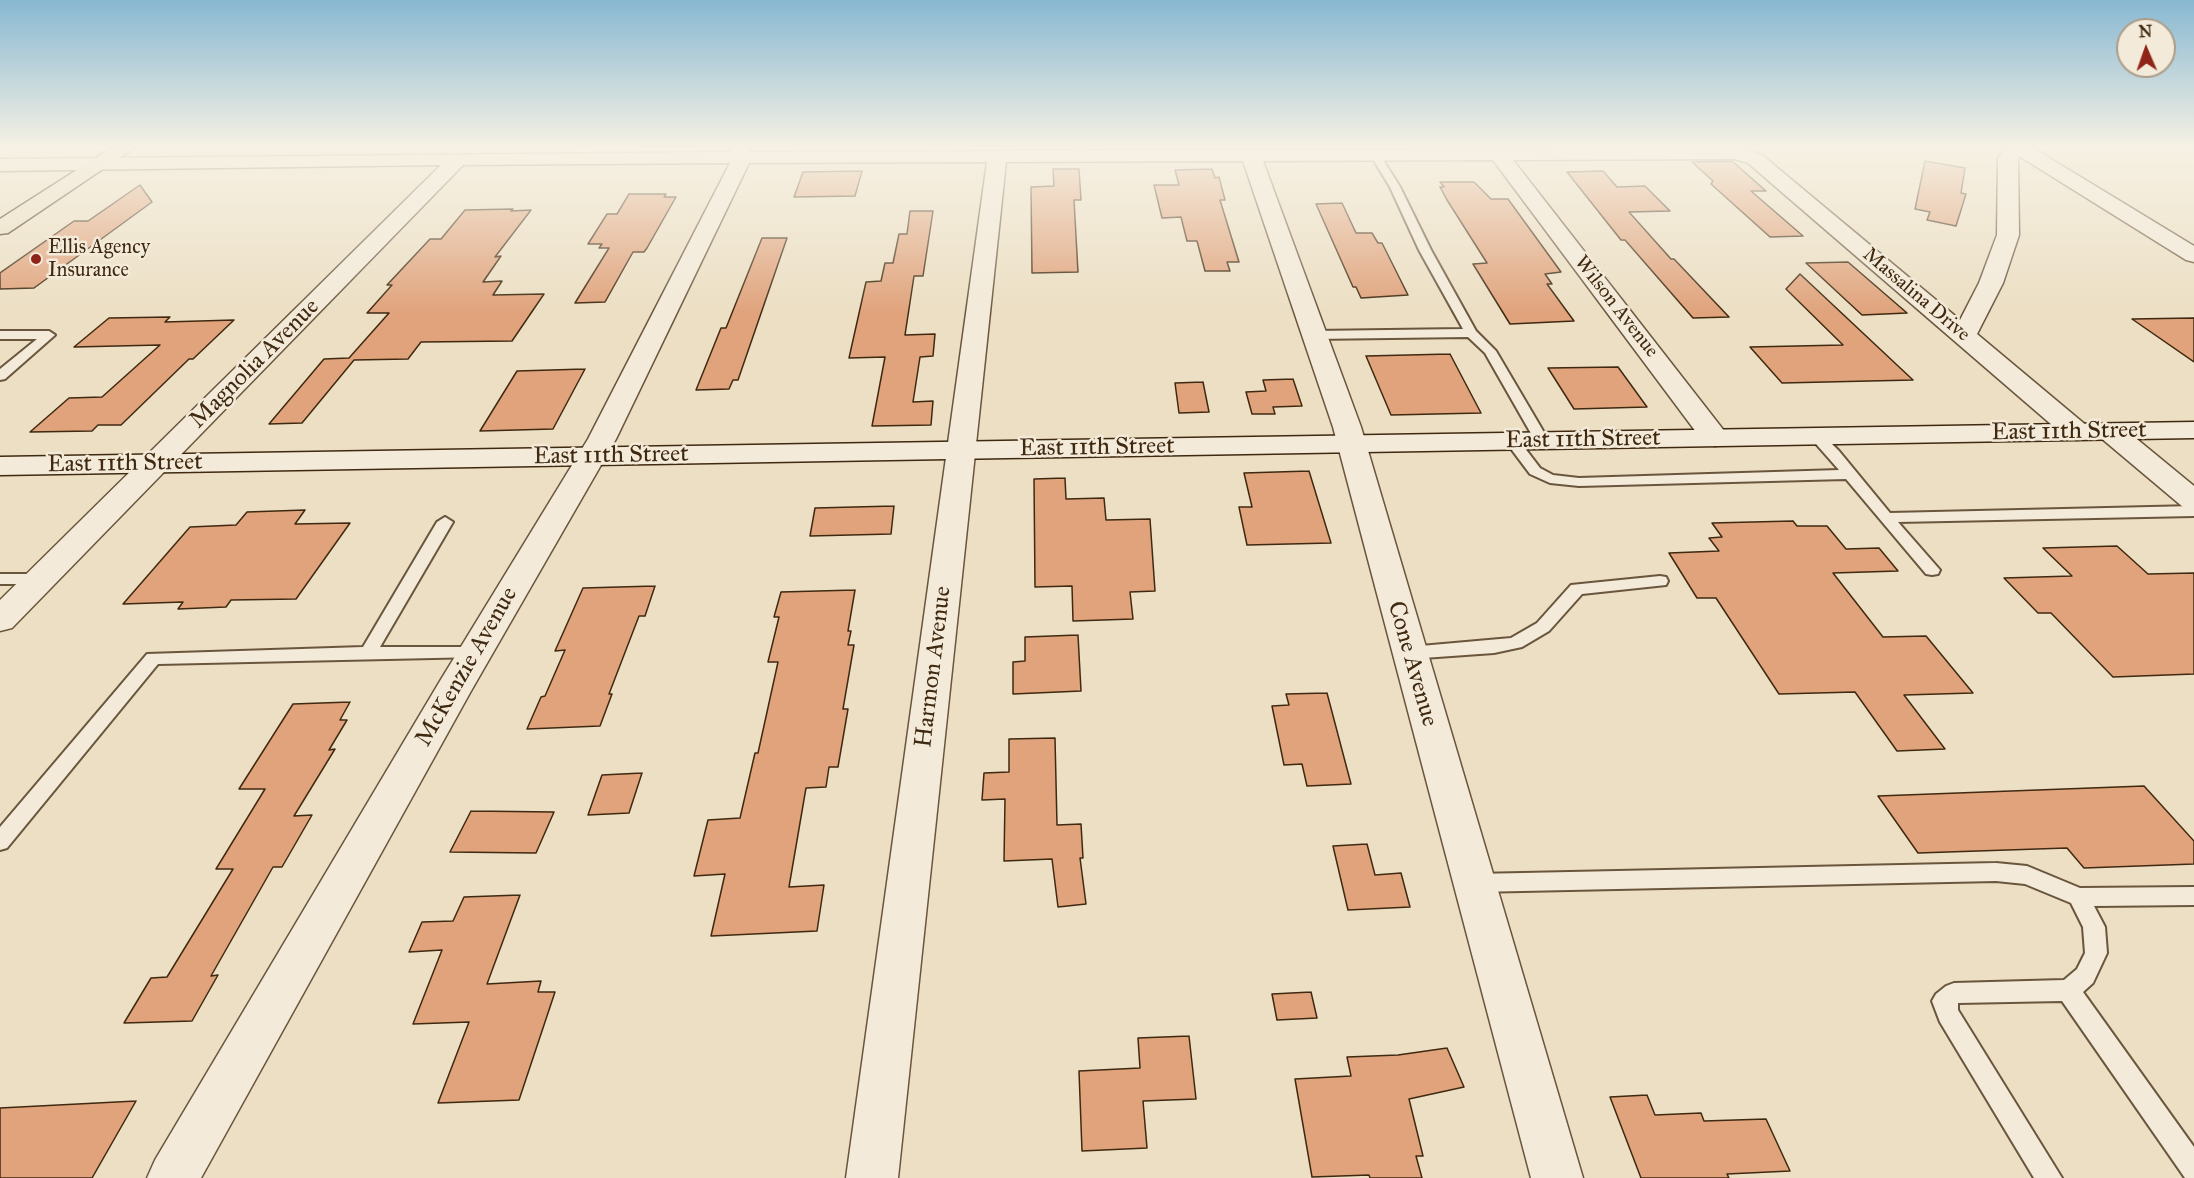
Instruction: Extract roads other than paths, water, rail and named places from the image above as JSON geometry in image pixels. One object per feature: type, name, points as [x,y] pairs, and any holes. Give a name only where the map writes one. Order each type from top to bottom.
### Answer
[{"type":"main road","points":[[0,228],[39,203]]},
{"type":"street","name":"Magnolia Avenue","points":[[0,620],[414,203]]},
{"type":"street","name":"McKenzie Avenue","points":[[173,1178],[474,653],[602,439],[717,203]]},
{"type":"street","name":"Harmon Avenue","points":[[872,1178],[959,450],[991,203]]},
{"type":"street","name":"Cone Avenue","points":[[1268,203],[1347,427],[1557,1178]]},
{"type":"street","name":"Wilson Avenue","points":[[1536,203],[1715,438]]},
{"type":"street","name":"Massalina Drive","points":[[1807,203],[2077,432]]},
{"type":"street","points":[[1964,335],[1991,283],[2008,235],[2008,203]]},
{"type":"street","points":[[2108,203],[2194,255]]},
{"type":"street","name":"East 11th Street","points":[[0,466],[2194,430]]},
{"type":"street","points":[[2111,432],[2194,501]]},
{"type":"lane","points":[[1403,203],[1425,250],[1471,333],[1490,351],[1542,441]]},
{"type":"lane","points":[[1313,335],[1471,333]]},
{"type":"lane","points":[[0,335],[49,335],[0,376]]},
{"type":"lane","points":[[1816,436],[1932,570]]},
{"type":"lane","points":[[1513,441],[1535,471],[1550,479],[1579,482],[1851,474]]},
{"type":"lane","points":[[1886,518],[2194,511]]},
{"type":"lane","points":[[368,653],[445,522]]},
{"type":"lane","points":[[0,579],[41,579]]},
{"type":"lane","points":[[1409,653],[1494,647],[1516,643],[1543,627],[1577,589],[1660,580]]},
{"type":"lane","points":[[0,842],[153,658],[474,653]]},
{"type":"lane","points":[[1474,883],[1996,872],[2027,875],[2079,897],[2194,896]]},
{"type":"lane","points":[[2049,1178],[1948,1014],[1944,1001],[1954,993],[2068,990],[2085,976],[2096,953],[2094,927],[2079,897]]},
{"type":"lane","points":[[2068,990],[2194,1169]]},
{"type":"place","name":"Ellis Agency Insurance","points":[[36,259]]}]
